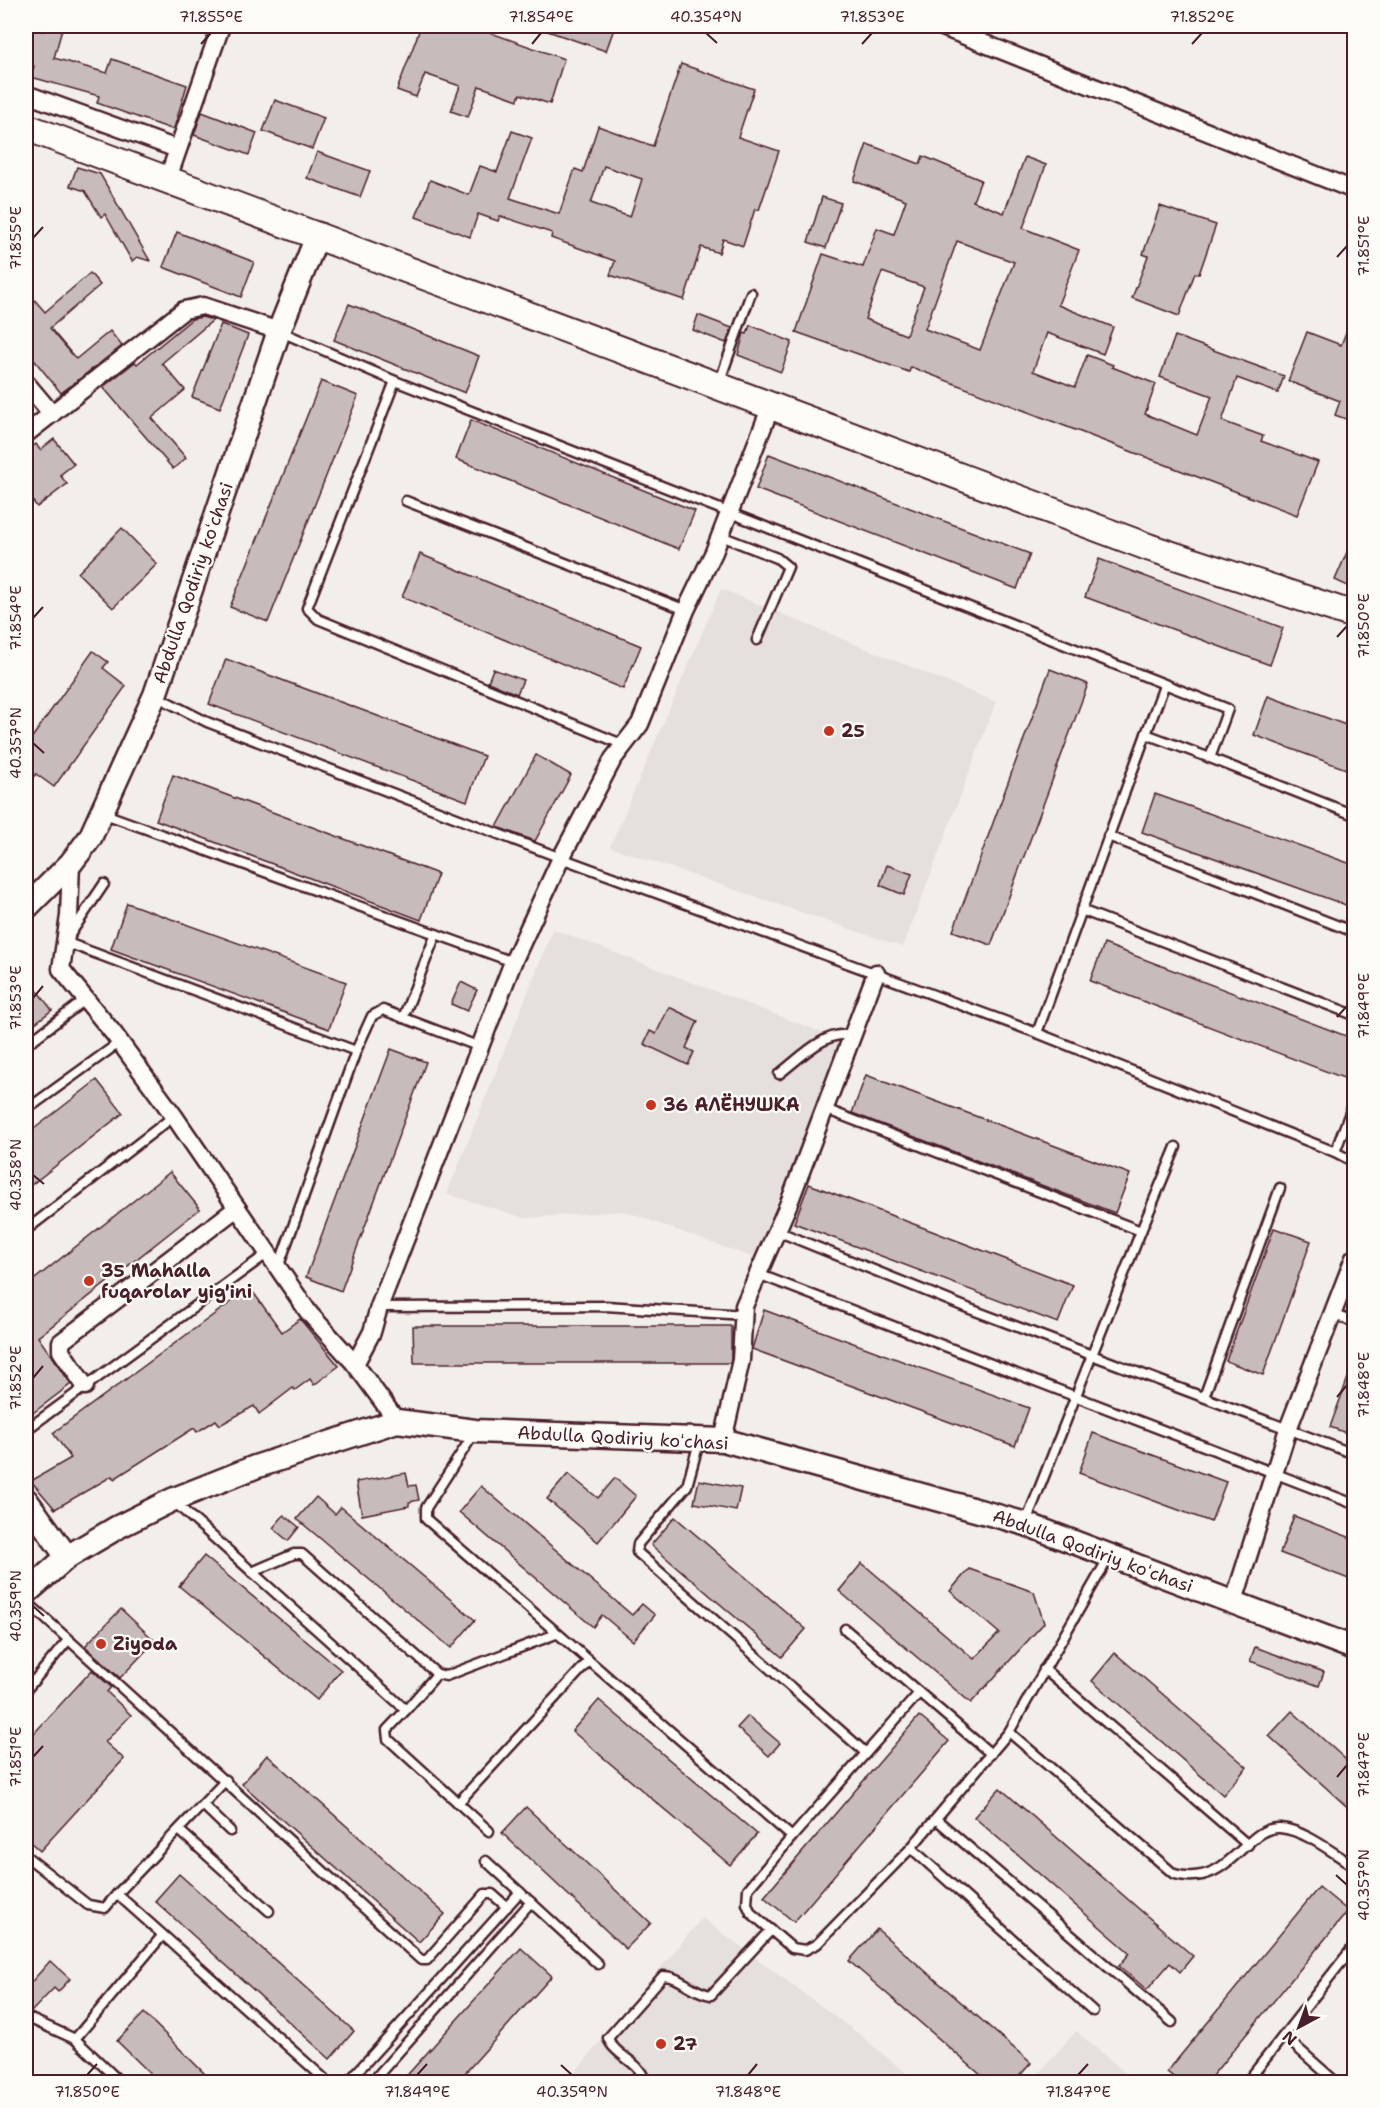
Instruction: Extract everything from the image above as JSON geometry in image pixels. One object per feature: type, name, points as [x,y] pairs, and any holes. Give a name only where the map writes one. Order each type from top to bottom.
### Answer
[{"type":"main road","points":[[26,127],[167,181],[318,234],[1148,547],[1354,615]]},
{"type":"street","points":[[167,181],[221,26]]},
{"type":"street","points":[[940,26],[1354,190]]},
{"type":"street","points":[[26,94],[177,149]]},
{"type":"street","name":"Abdulla Qodiriy koʻchasi","points":[[26,908],[71,863],[90,838],[155,695],[279,331],[318,234]]},
{"type":"street","points":[[26,434],[184,310],[203,306],[279,331]]},
{"type":"street","points":[[26,383],[52,414]]},
{"type":"street","points":[[355,1364],[372,1332],[379,1307],[513,962],[561,858],[613,759],[640,724],[686,610],[721,536],[771,406]]},
{"type":"street","points":[[71,863],[61,969],[120,1042],[174,1116],[309,1313],[355,1364],[397,1421]]},
{"type":"street","points":[[723,1440],[741,1360],[744,1306],[777,1231],[876,973]]},
{"type":"street","points":[[85,1386],[61,1351],[61,1342],[237,1208]]},
{"type":"street","points":[[1234,1601],[1288,1429],[1334,1315],[1354,1258]]},
{"type":"street","name":"Abdulla Qodiriy koʻchasi","points":[[26,1593],[67,1557],[118,1527],[172,1500],[255,1467],[397,1421],[475,1431],[723,1440],[1026,1524],[1354,1648]]},
{"type":"street","points":[[26,1500],[67,1557]]},
{"type":"lane","points":[[718,385],[751,293]]},
{"type":"lane","points":[[279,331],[395,381],[1164,686],[1228,709],[1210,758]]},
{"type":"lane","points":[[395,381],[307,608],[318,619],[624,745]]},
{"type":"lane","points":[[406,501],[686,610]]},
{"type":"lane","points":[[721,536],[777,558],[788,567],[757,640]]},
{"type":"lane","points":[[1038,1034],[1080,910],[1164,686]]},
{"type":"lane","points":[[155,695],[207,722],[561,858],[1038,1034],[1335,1152],[1354,1162]]},
{"type":"lane","points":[[1146,734],[1354,815]]},
{"type":"lane","points":[[102,813],[513,962]]},
{"type":"lane","points":[[1108,836],[1354,932]]},
{"type":"lane","points":[[104,884],[65,942],[356,1051]]},
{"type":"lane","points":[[1080,910],[1354,1015]]},
{"type":"lane","points":[[403,1018],[436,934]]},
{"type":"lane","points":[[26,1045],[86,999]]},
{"type":"lane","points":[[278,1268],[356,1051],[372,1016],[383,1010],[480,1047]]},
{"type":"lane","points":[[779,1074],[826,1039],[842,1033],[852,1036]]},
{"type":"lane","points":[[26,1110],[120,1042]]},
{"type":"lane","points":[[1335,1152],[1354,1102]]},
{"type":"lane","points":[[825,1109],[1140,1231]]},
{"type":"lane","points":[[26,1230],[174,1116]]},
{"type":"lane","points":[[1026,1524],[1091,1354],[1176,1147]]},
{"type":"lane","points":[[1204,1397],[1281,1188]]},
{"type":"lane","points":[[777,1231],[1354,1454]]},
{"type":"lane","points":[[26,1430],[268,1252]]},
{"type":"lane","points":[[758,1274],[1354,1504]]},
{"type":"lane","points":[[379,1307],[606,1306],[744,1315]]},
{"type":"lane","points":[[1334,1315],[1354,1322]]},
{"type":"lane","points":[[475,1431],[426,1508],[426,1518],[556,1634],[792,1837]]},
{"type":"lane","points":[[699,1438],[687,1486],[638,1544],[636,1552],[866,1754]]},
{"type":"lane","points":[[172,1500],[406,1710]]},
{"type":"lane","points":[[252,1572],[294,1554],[302,1554],[437,1674],[447,1676],[556,1634]]},
{"type":"lane","points":[[919,1692],[748,1889],[747,1904],[751,1912],[792,1948],[805,1950],[817,1944],[911,1848],[1009,1732],[1109,1556]]},
{"type":"lane","points":[[26,1601],[226,1780],[421,1960],[427,1960],[485,1894],[492,1894],[507,1907]]},
{"type":"lane","points":[[845,1629],[991,1754]]},
{"type":"lane","points":[[26,1690],[69,1639]]},
{"type":"lane","points":[[458,1803],[589,1661]]},
{"type":"lane","points":[[1044,1669],[1248,1845]]},
{"type":"lane","points":[[437,1674],[387,1730],[388,1739],[489,1831]]},
{"type":"lane","points":[[1009,1732],[1174,1874],[1191,1878],[1215,1872],[1257,1836],[1277,1827],[1296,1832],[1354,1866]]},
{"type":"lane","points":[[26,1856],[88,1905],[105,1908],[226,1780]]},
{"type":"lane","points":[[203,1805],[230,1831]]},
{"type":"lane","points":[[936,1819],[1172,2022]]},
{"type":"lane","points":[[179,1830],[269,1911]]},
{"type":"lane","points":[[911,1848],[1094,2011]]},
{"type":"lane","points":[[486,1861],[598,1964]]},
{"type":"lane","points":[[348,2082],[520,1892]]},
{"type":"lane","points":[[117,1894],[328,2082]]},
{"type":"lane","points":[[372,2082],[531,1902]]},
{"type":"lane","points":[[640,2082],[644,2078],[642,2072],[610,2044],[608,2038],[663,1976],[672,1976],[703,1994],[711,1995],[771,1930]]},
{"type":"lane","points":[[75,2039],[162,1936]]},
{"type":"lane","points":[[1247,2082],[1354,1946]]},
{"type":"lane","points":[[26,2017],[75,2039],[120,2082]]},
{"type":"lane","points":[[1284,2036],[1336,2082]]},
{"type":"shaded area","points":[[721,589],[996,702],[903,947],[610,847]]},
{"type":"shaded area","points":[[553,929],[842,1040],[754,1258],[624,1211],[525,1218],[447,1194]]},
{"type":"shaded area","points":[[702,1918],[860,2035],[917,2082],[567,2082]]},
{"type":"shaded area","points":[[1076,2031],[1136,2082],[1031,2082]]},
{"type":"building","points":[[26,26],[44,31],[45,26],[63,26],[54,58],[107,73],[112,59],[187,85],[174,128],[171,129],[97,103],[99,96],[31,77],[34,66],[26,64]]},
{"type":"building","points":[[421,26],[466,26],[480,29],[564,59],[550,104],[520,94],[518,100],[479,86],[468,117],[451,111],[460,86],[425,74],[416,97],[397,90]]},
{"type":"building","points":[[540,26],[615,26],[606,51],[539,28]]},
{"type":"building","points":[[681,64],[754,89],[738,137],[779,151],[759,210],[755,209],[743,246],[723,239],[719,253],[701,247],[684,300],[610,275],[615,261],[551,238],[552,233],[500,216],[498,221],[478,214],[470,237],[416,217],[430,180],[469,195],[480,166],[497,172],[512,131],[532,138],[510,198],[559,214],[575,169],[583,172],[598,126],[653,146]],"holes":[[[604,166],[642,179],[630,217],[591,203]]]},
{"type":"building","points":[[275,100],[324,118],[312,149],[263,131]]},
{"type":"building","points":[[202,112],[257,133],[249,155],[194,135]]},
{"type":"building","points":[[867,144],[920,164],[923,156],[981,180],[973,201],[1004,213],[1025,157],[1046,165],[1023,228],[1079,250],[1058,305],[1113,327],[1103,354],[1047,333],[1033,371],[1075,387],[1087,355],[1113,365],[1112,367],[1156,384],[1145,414],[1197,435],[1212,396],[1160,377],[1175,336],[1284,376],[1278,393],[1237,378],[1222,421],[1263,436],[1261,441],[1318,462],[1297,515],[911,367],[909,372],[796,332],[823,254],[863,267],[877,228],[894,234],[906,200],[854,181]],"holes":[[[957,241],[1014,262],[980,350],[925,329]],[[882,272],[924,287],[906,335],[865,319]]]},
{"type":"building","points":[[317,152],[370,171],[360,197],[307,178]]},
{"type":"building","points":[[77,167],[100,174],[150,261],[137,257],[132,261],[105,214],[101,217],[85,191],[70,186]]},
{"type":"building","points":[[822,197],[841,203],[826,248],[808,242]]},
{"type":"building","points":[[1160,206],[1216,225],[1199,274],[1195,273],[1179,316],[1132,298],[1148,256],[1143,254]]},
{"type":"building","points":[[177,232],[254,262],[241,297],[163,267]]},
{"type":"building","points":[[90,273],[100,285],[50,328],[76,359],[110,331],[122,346],[61,393],[26,350],[26,290],[45,312]]},
{"type":"building","points":[[349,304],[479,356],[465,393],[334,340]]},
{"type":"building","points":[[1354,312],[1354,422],[1335,415],[1340,401],[1288,381],[1307,332],[1341,345]]},
{"type":"building","points":[[698,315],[732,328],[726,343],[693,330]]},
{"type":"building","points":[[202,317],[213,320],[162,363],[185,390],[152,418],[186,458],[173,469],[103,387],[135,362],[137,364],[192,319]]},
{"type":"building","points":[[221,324],[248,335],[220,408],[192,397]]},
{"type":"building","points":[[750,325],[792,342],[781,372],[738,355],[744,333],[747,334]]},
{"type":"building","points":[[321,381],[358,396],[268,622],[230,607]]},
{"type":"building","points":[[471,420],[695,511],[679,549],[456,459]]},
{"type":"building","points":[[54,439],[74,464],[60,475],[67,484],[37,507],[26,492],[26,451],[36,444],[40,450]]},
{"type":"building","points":[[769,454],[1030,554],[1017,589],[756,489]]},
{"type":"building","points":[[122,528],[157,564],[113,608],[78,573]]},
{"type":"building","points":[[1354,536],[1354,589],[1335,580]]},
{"type":"building","points":[[420,554],[641,646],[623,689],[402,597]]},
{"type":"building","points":[[1099,559],[1283,628],[1270,665],[1085,597]]},
{"type":"building","points":[[93,651],[108,662],[103,668],[126,686],[54,787],[36,774],[26,785],[26,746]]},
{"type":"building","points":[[226,659],[484,756],[467,801],[209,704]]},
{"type":"building","points":[[493,669],[523,680],[517,694],[488,682]]},
{"type":"building","points":[[1050,669],[1088,684],[991,945],[953,931]]},
{"type":"building","points":[[1268,696],[1354,728],[1354,772],[1254,735]]},
{"type":"building","points":[[536,755],[571,775],[535,841],[497,827]]},
{"type":"building","points":[[173,775],[438,874],[421,920],[156,820]]},
{"type":"building","points":[[1155,794],[1354,865],[1354,908],[1142,832]]},
{"type":"building","points":[[887,865],[912,874],[904,895],[880,885]]},
{"type":"building","points":[[127,903],[346,982],[329,1029],[111,949]]},
{"type":"building","points":[[1104,944],[1354,1039],[1354,1082],[1090,981]]},
{"type":"building","points":[[26,976],[52,1010],[26,1030]]},
{"type":"building","points":[[461,982],[477,990],[467,1011],[451,1004]]},
{"type":"building","points":[[669,1007],[698,1021],[686,1048],[694,1052],[688,1065],[644,1044],[650,1031],[656,1034]]},
{"type":"building","points":[[391,1049],[426,1062],[341,1291],[306,1277]]},
{"type":"building","points":[[866,1075],[1130,1174],[1115,1213],[852,1113]]},
{"type":"building","points":[[97,1080],[123,1113],[26,1189],[26,1135]]},
{"type":"building","points":[[170,1172],[200,1209],[38,1337],[71,1384],[33,1413],[26,1404],[26,1286]]},
{"type":"building","points":[[809,1184],[1073,1285],[1058,1323],[794,1223]]},
{"type":"building","points":[[1274,1228],[1311,1241],[1263,1375],[1226,1361]]},
{"type":"building","points":[[250,1288],[282,1332],[300,1319],[339,1366],[314,1385],[310,1379],[295,1390],[293,1388],[259,1414],[254,1406],[220,1425],[216,1420],[197,1432],[194,1428],[114,1479],[112,1476],[55,1509],[31,1481],[71,1458],[53,1433]]},
{"type":"building","points":[[764,1310],[1029,1408],[1015,1446],[752,1349]]},
{"type":"building","points":[[413,1326],[731,1326],[731,1359],[730,1363],[414,1363]]},
{"type":"building","points":[[1354,1364],[1354,1436],[1330,1427]]},
{"type":"building","points":[[1093,1433],[1226,1482],[1211,1522],[1079,1473]]},
{"type":"building","points":[[406,1473],[409,1486],[416,1485],[419,1500],[409,1502],[409,1506],[362,1515],[356,1482]]},
{"type":"building","points":[[568,1474],[598,1498],[615,1478],[636,1496],[598,1542],[547,1499]]},
{"type":"building","points":[[699,1480],[741,1488],[736,1511],[694,1503]]},
{"type":"building","points":[[481,1486],[632,1615],[642,1604],[655,1615],[633,1641],[602,1615],[593,1627],[459,1512]]},
{"type":"building","points":[[316,1497],[335,1514],[341,1507],[475,1620],[451,1648],[297,1519]]},
{"type":"building","points":[[284,1515],[299,1527],[288,1541],[273,1528]]},
{"type":"building","points":[[1294,1516],[1354,1539],[1354,1581],[1280,1553]]},
{"type":"building","points":[[675,1517],[806,1629],[782,1657],[651,1545]]},
{"type":"building","points":[[204,1556],[341,1670],[317,1700],[179,1586]]},
{"type":"building","points":[[862,1563],[974,1659],[999,1633],[950,1591],[969,1569],[1034,1592],[1044,1623],[971,1703],[839,1591]]},
{"type":"building","points":[[121,1609],[155,1641],[120,1678],[85,1646]]},
{"type":"building","points":[[1255,1647],[1324,1672],[1319,1686],[1250,1661]]},
{"type":"building","points":[[1115,1653],[1247,1767],[1223,1795],[1092,1681]]},
{"type":"building","points":[[92,1670],[111,1687],[107,1692],[131,1715],[105,1742],[124,1759],[40,1851],[26,1838],[26,1742]]},
{"type":"building","points":[[599,1700],[757,1834],[730,1865],[572,1731]]},
{"type":"building","points":[[1292,1711],[1354,1767],[1354,1813],[1269,1736]]},
{"type":"building","points":[[748,1716],[780,1743],[769,1756],[737,1728]]},
{"type":"building","points":[[919,1716],[949,1741],[794,1922],[764,1897]]},
{"type":"building","points":[[267,1755],[445,1914],[419,1942],[242,1784]]},
{"type":"building","points":[[1000,1788],[1193,1956],[1180,1972],[1170,1963],[1147,1990],[1119,1966],[1130,1953],[974,1817]]},
{"type":"building","points":[[526,1807],[651,1923],[626,1949],[502,1833]]},
{"type":"building","points":[[179,1874],[354,2031],[330,2059],[155,1901]]},
{"type":"building","points":[[1319,1887],[1348,1911],[1207,2082],[1180,2082],[1167,2072]]},
{"type":"building","points":[[877,1929],[1031,2063],[1014,2082],[989,2082],[849,1961]]},
{"type":"building","points":[[521,1948],[552,1976],[457,2082],[401,2082]]},
{"type":"building","points":[[50,1961],[70,1979],[58,1992],[54,1988],[31,2012],[26,2011],[26,1988]]},
{"type":"building","points":[[144,2013],[213,2082],[159,2082],[117,2041]]},
{"type":"place","name":"25","points":[[829,731]]},
{"type":"place","name":"36 АЛЁНУШКА","points":[[651,1105]]},
{"type":"place","name":"35 Mahalla fuqarolar yig'ini","points":[[89,1281]]},
{"type":"place","name":"Ziyoda","points":[[101,1644]]},
{"type":"place","name":"27","points":[[661,2044]]}]
